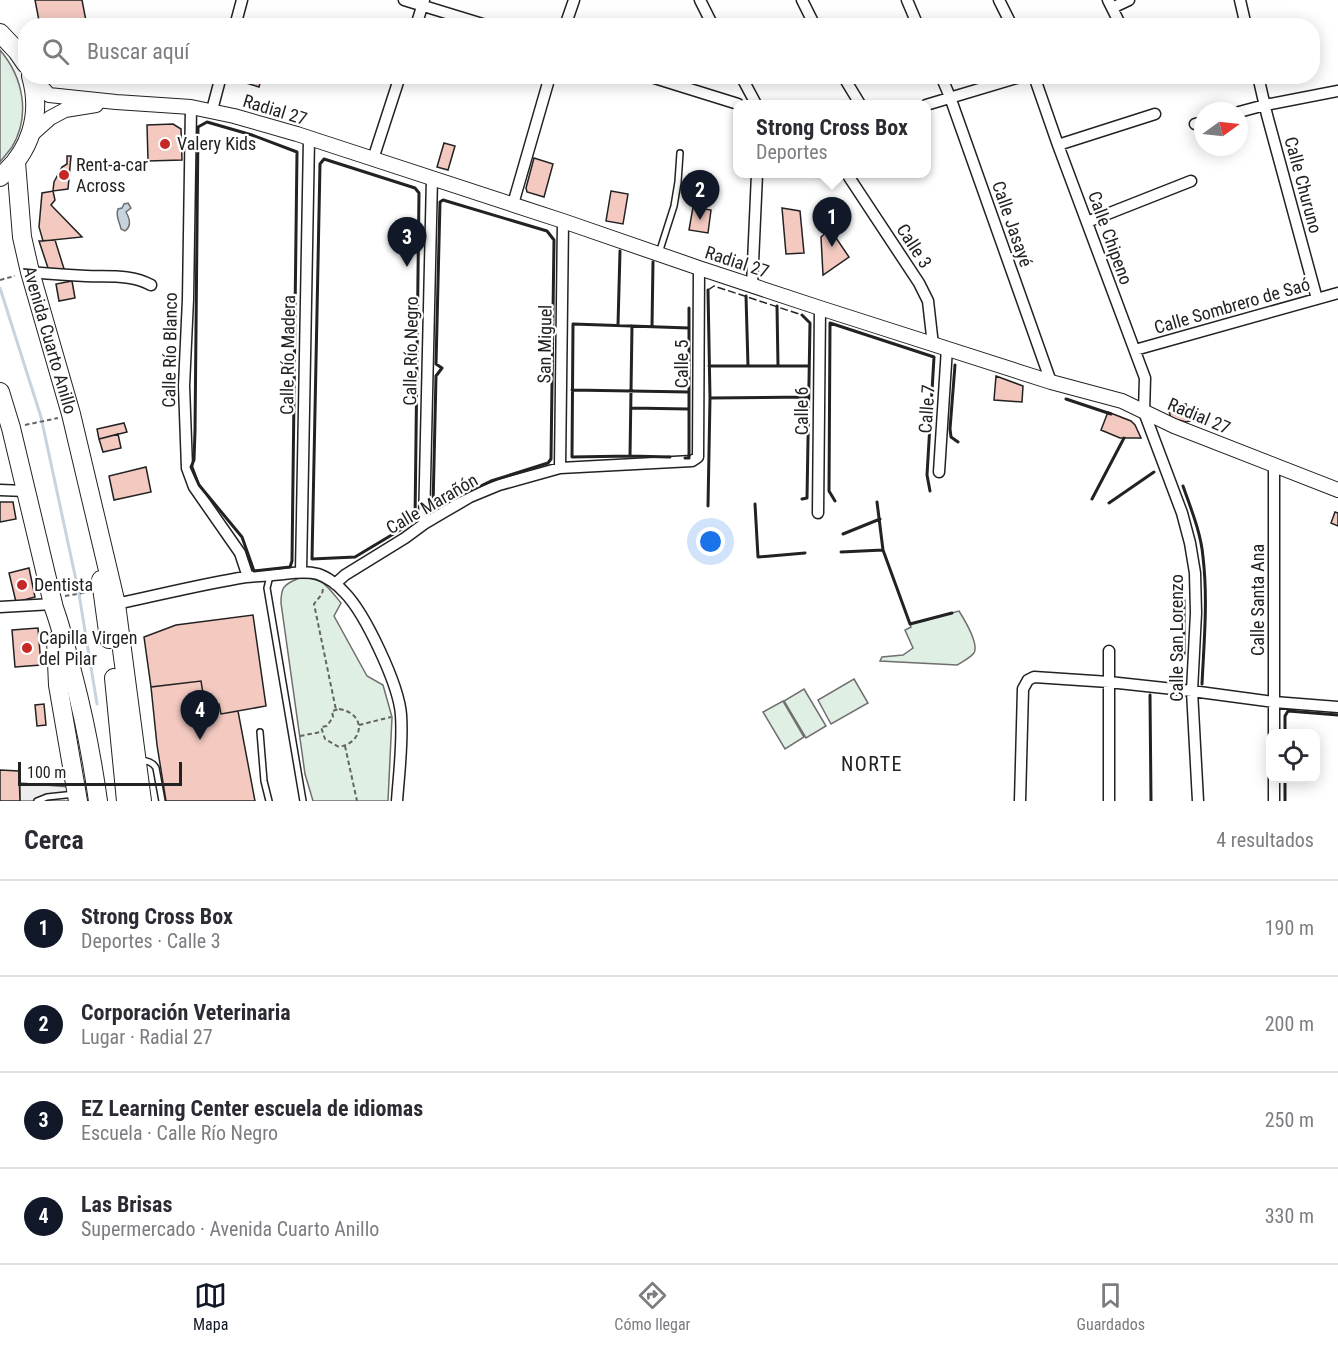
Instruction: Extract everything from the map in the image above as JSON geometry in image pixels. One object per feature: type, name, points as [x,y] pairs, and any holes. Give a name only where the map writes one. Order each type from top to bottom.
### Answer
[{"type":"highway","points":[[0,33],[18,52]]},
{"type":"highway","points":[[0,177],[16,162],[31,135],[35,105],[33,84]]},
{"type":"highway","name":"Avenida Cuarto Anillo","points":[[16,162],[24,273],[71,414],[116,604],[142,801]]},
{"type":"highway","points":[[0,392],[59,603],[63,634],[93,762],[98,801]]},
{"type":"highway","name":"Avenida Cuarto Anillo","points":[[95,515],[101,591],[113,666],[126,801]]},
{"type":"highway","points":[[59,603],[58,685],[77,797]]},
{"type":"street","points":[[237,18],[242,0]]},
{"type":"street","points":[[404,0],[423,3],[466,18]]},
{"type":"street","points":[[568,18],[574,0]]},
{"type":"street","points":[[700,0],[709,18]]},
{"type":"street","points":[[802,0],[811,18]]},
{"type":"street","points":[[907,0],[915,18]]},
{"type":"street","points":[[999,0],[1008,18]]},
{"type":"street","points":[[1117,18],[1110,4],[1129,0]]},
{"type":"street","points":[[1240,0],[1244,18]]},
{"type":"street","points":[[418,18],[423,3]]},
{"type":"street","name":"Radial 27","points":[[39,84],[49,94],[212,110],[373,159],[820,308],[1051,382],[1122,401],[1174,426],[1338,490]]},
{"type":"street","points":[[212,110],[219,84]]},
{"type":"street","points":[[373,159],[397,84]]},
{"type":"street","points":[[513,204],[548,84]]},
{"type":"street","points":[[673,84],[733,103]]},
{"type":"street","points":[[745,84],[753,100]]},
{"type":"street","points":[[848,84],[857,100]]},
{"type":"street","name":"Calle Jasayé","points":[[944,84],[1051,382]]},
{"type":"street","points":[[931,104],[996,84]]},
{"type":"street","name":"Calle Chipeno","points":[[1038,84],[1058,145],[1145,378],[1144,412]]},
{"type":"street","name":"Calle Churuno","points":[[1260,84],[1317,299]]},
{"type":"street","points":[[1248,111],[1266,110],[1338,91]]},
{"type":"street","name":"Radial 27","points":[[31,135],[50,118],[65,110],[116,102]]},
{"type":"street","name":"Calle Río Blanco","points":[[191,107],[188,299],[184,386],[187,468],[194,487],[240,552],[248,577]]},
{"type":"street","points":[[1058,145],[1155,114]]},
{"type":"street","name":"Calle Río Madera","points":[[301,572],[309,139]]},
{"type":"street","name":"Calle Río Negro","points":[[424,524],[432,178]]},
{"type":"street","points":[[752,285],[757,178]]},
{"type":"street","name":"Calle 3","points":[[851,178],[919,283],[928,301],[940,346]]},
{"type":"street","points":[[1087,222],[1191,181]]},
{"type":"street","name":"San Miguel","points":[[560,468],[563,221]]},
{"type":"street","name":"Calle 5","points":[[696,460],[698,457],[699,268]]},
{"type":"street","points":[[24,273],[116,276],[140,279],[151,285]]},
{"type":"street","name":"Calle Sombrero de Saó","points":[[1135,350],[1338,293]]},
{"type":"street","name":"Calle 6","points":[[818,513],[820,308]]},
{"type":"street","name":"Calle 7","points":[[939,472],[940,346]]},
{"type":"street","name":"Calle San Lorenzo","points":[[1144,412],[1182,513],[1195,573],[1196,613],[1192,691],[1198,801]]},
{"type":"street","name":"Calle Marañón","points":[[330,584],[470,497],[500,485],[560,468],[696,460]]},
{"type":"street","name":"Calle Santa Ana","points":[[1274,729],[1275,467]]},
{"type":"street","points":[[0,490],[26,491]]},
{"type":"street","points":[[116,604],[248,577],[301,572],[319,574],[345,593],[358,609],[394,686],[401,714],[397,801]]},
{"type":"street","points":[[0,607],[59,603]]},
{"type":"street","points":[[1109,651],[1109,801]]},
{"type":"street","points":[[1020,801],[1023,689],[1028,680],[1034,677],[1109,682],[1274,702],[1338,707]]},
{"type":"street","points":[[1274,783],[1274,801]]},
{"type":"lane","points":[[659,254],[674,206],[680,153]]},
{"type":"lane","points":[[270,576],[267,588],[303,801]]},
{"type":"lane","points":[[260,732],[264,781],[270,801]]},
{"type":"lane","points":[[136,759],[151,763],[156,768],[162,801]]},
{"type":"lane","points":[[37,801],[77,797]]},
{"type":"path","points":[[0,280],[24,273]]},
{"type":"path","points":[[38,423],[52,420]]},
{"type":"path","points":[[330,584],[314,604],[336,710]]},
{"type":"path","points":[[59,603],[92,592]]},
{"type":"path","points":[[336,710],[347,710],[354,714],[359,725],[358,733],[352,743],[339,747],[325,739],[321,727],[327,726],[333,717],[332,711],[336,710]]},
{"type":"path","points":[[359,725],[401,714]]},
{"type":"path","points":[[291,738],[322,732]]},
{"type":"path","points":[[345,746],[357,801]]},
{"type":"green space","points":[[0,50],[19,84],[23,109],[18,135],[0,162]]},
{"type":"green space","points":[[296,576],[323,583],[341,603],[334,616],[367,676],[383,685],[392,717],[388,801],[313,801],[305,774],[281,603],[284,588],[297,579]]},
{"type":"green space","points":[[959,611],[970,632],[975,649],[966,660],[957,665],[880,661],[882,657],[903,655],[913,648],[905,630],[911,627],[910,624]]},
{"type":"green space","points":[[854,679],[868,703],[831,724],[818,700]]},
{"type":"green space","points":[[804,689],[826,726],[806,738],[784,701]]},
{"type":"green space","points":[[783,701],[804,737],[785,749],[763,712]]},
{"type":"shaded area","points":[[128,203],[131,208],[126,212],[129,225],[125,231],[121,229],[117,212]]},
{"type":"shaded area","points":[[20,783],[70,787],[71,801],[20,801]]},
{"type":"building","points":[[35,0],[82,0],[85,18],[38,18]]},
{"type":"building","name":"Valery Kids","points":[[173,124],[181,129],[182,160],[148,161],[147,125]]},
{"type":"building","points":[[444,143],[455,146],[448,170],[437,167]]},
{"type":"building","name":"Rent-a-car Across","points":[[67,156],[71,156],[68,189],[53,191],[54,182],[62,167],[67,164]]},
{"type":"building","points":[[534,158],[553,164],[544,197],[527,192]]},
{"type":"building","points":[[53,191],[55,200],[51,205],[82,237],[43,241],[39,227],[42,193]]},
{"type":"building","points":[[611,191],[628,194],[623,224],[606,221]]},
{"type":"building","points":[[693,207],[711,210],[708,233],[689,230]]},
{"type":"building","points":[[782,208],[800,211],[804,253],[786,254]]},
{"type":"building","points":[[830,229],[849,257],[823,275],[821,237]]},
{"type":"building","points":[[55,240],[65,272],[49,271],[39,241]]},
{"type":"building","points":[[72,281],[75,298],[59,301],[56,284]]},
{"type":"building","points":[[996,376],[1023,386],[1022,402],[994,400]]},
{"type":"building","points":[[1186,404],[1190,421],[1171,418],[1168,408]]},
{"type":"building","points":[[1108,412],[1131,421],[1141,438],[1120,438],[1101,430]]},
{"type":"building","points":[[124,423],[127,432],[99,439],[97,429]]},
{"type":"building","points":[[118,434],[121,448],[103,452],[99,439]]},
{"type":"building","points":[[146,467],[151,492],[114,500],[109,476]]},
{"type":"building","points":[[0,502],[13,502],[16,519],[0,522]]},
{"type":"building","points":[[1335,512],[1338,513],[1338,526],[1331,523]]},
{"type":"building","name":"Dentista","points":[[29,568],[35,597],[16,602],[9,573]]},
{"type":"building","points":[[253,615],[266,706],[221,714],[219,704],[205,706],[201,681],[151,687],[144,637],[176,625]]},
{"type":"building","name":"Capilla Virgen del Pilar","points":[[38,628],[41,665],[15,667],[12,630]]},
{"type":"building","points":[[201,681],[205,706],[219,704],[221,714],[238,711],[255,801],[166,801],[151,687]]},
{"type":"building","points":[[44,704],[46,725],[37,726],[35,705]]},
{"type":"building","points":[[0,770],[19,771],[20,801],[0,801]]},
{"type":"waterway","points":[[0,288],[41,417],[79,594],[97,704]]},
{"type":"fence","points":[[708,290],[714,286],[802,315]]},
{"type":"wall","points":[[207,122],[252,135],[297,152],[292,561],[290,567],[254,571],[242,537],[199,485],[191,467],[194,460],[195,431],[198,127],[207,122]]},
{"type":"wall","points":[[324,159],[415,188],[419,193],[415,521],[355,557],[312,559],[320,164],[324,159]]},
{"type":"wall","points":[[443,200],[547,231],[554,240],[551,459],[548,463],[491,481],[433,507],[436,376],[442,368],[436,364],[440,202],[443,200]]},
{"type":"wall","points":[[618,325],[620,251]]},
{"type":"wall","points":[[652,326],[653,262]]},
{"type":"wall","points":[[708,290],[710,398],[708,506]]},
{"type":"wall","points":[[746,296],[748,366]]},
{"type":"wall","points":[[777,306],[778,366]]},
{"type":"wall","points":[[685,458],[689,458],[689,308]]},
{"type":"wall","points":[[802,315],[810,323],[807,498],[802,499]]},
{"type":"wall","points":[[835,501],[829,491],[830,323],[934,357],[927,475],[930,491]]},
{"type":"wall","points":[[670,457],[572,457],[573,324],[689,328]]},
{"type":"wall","points":[[630,456],[632,326]]},
{"type":"wall","points":[[955,365],[950,429],[951,437],[958,442]]},
{"type":"wall","points":[[709,366],[809,366]]},
{"type":"wall","points":[[572,390],[689,392]]},
{"type":"wall","points":[[710,398],[809,397]]},
{"type":"wall","points":[[1066,399],[1111,414]]},
{"type":"wall","points":[[631,408],[689,409]]},
{"type":"wall","points":[[1092,499],[1124,438]]},
{"type":"wall","points":[[1109,503],[1154,472]]},
{"type":"wall","points":[[1183,486],[1198,530],[1203,557],[1205,636],[1202,684]]},
{"type":"wall","points":[[877,502],[883,550],[910,624],[952,613]]},
{"type":"wall","points":[[755,504],[758,557],[805,553]]},
{"type":"wall","points":[[843,534],[880,519]]},
{"type":"wall","points":[[841,552],[883,550]]},
{"type":"wall","points":[[1184,600],[1184,654]]},
{"type":"wall","points":[[1150,695],[1151,801]]},
{"type":"wall","points":[[1285,729],[1285,716],[1288,711],[1338,715]]},
{"type":"wall","points":[[1285,783],[1285,801]]},
{"type":"place","name":"Valery Kids","points":[[165,144]]},
{"type":"place","name":"Rent-a-car Across","points":[[64,175]]},
{"type":"place","name":"Corporación Veterinaria","points":[[700,220]]},
{"type":"place","name":"Strong Cross Box","points":[[832,247]]},
{"type":"place","name":"EZ Learning Center escuela de idiomas","points":[[407,267]]},
{"type":"place","name":"Dentista","points":[[22,585]]},
{"type":"place","name":"Capilla Virgen del Pilar","points":[[27,648]]},
{"type":"place","name":"Las Brisas","points":[[200,740]]},
{"type":"district","name":"NORTE","points":[[872,764]]}]
